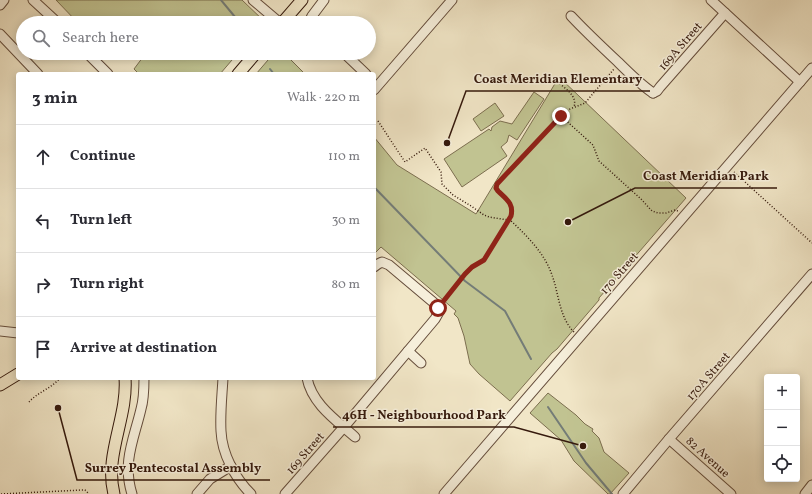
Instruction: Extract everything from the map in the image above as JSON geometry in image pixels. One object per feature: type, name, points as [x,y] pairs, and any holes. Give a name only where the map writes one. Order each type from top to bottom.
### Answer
[{"type":"main road","points":[[287,16],[302,0]]},
{"type":"main road","points":[[240,72],[250,60]]},
{"type":"main road","points":[[0,385],[16,375]]},
{"type":"main road","points":[[114,494],[111,477],[112,462],[125,394],[124,380]]},
{"type":"street","points":[[0,5],[4,0]]},
{"type":"street","points":[[33,0],[50,16]]},
{"type":"street","points":[[253,0],[272,16]]},
{"type":"street","points":[[313,16],[315,11],[324,0]]},
{"type":"street","points":[[376,84],[452,0]]},
{"type":"street","points":[[711,0],[800,82]]},
{"type":"street","name":"169A Street","points":[[619,63],[653,98],[657,91],[725,13]]},
{"type":"street","points":[[571,16],[619,63]]},
{"type":"street","points":[[0,34],[16,51]]},
{"type":"street","points":[[25,60],[36,72]]},
{"type":"street","points":[[94,60],[106,72]]},
{"type":"street","points":[[351,60],[364,72]]},
{"type":"street","name":"170 Street","points":[[444,494],[812,68]]},
{"type":"street","points":[[378,265],[390,266],[433,302],[438,310]]},
{"type":"street","name":"170A Street","points":[[622,494],[812,274]]},
{"type":"street","name":"169 Street","points":[[285,494],[408,352],[435,319],[438,310]]},
{"type":"street","points":[[0,331],[16,331]]},
{"type":"street","points":[[408,352],[421,363]]},
{"type":"street","points":[[132,494],[128,476],[128,460],[142,408],[144,380]]},
{"type":"street","points":[[223,380],[221,431],[224,448],[237,477],[251,494]]},
{"type":"street","points":[[308,380],[311,391],[318,403],[355,437]]},
{"type":"street","name":"82 Avenue","points":[[669,439],[731,494]]},
{"type":"street","points":[[197,494],[210,479],[231,466]]},
{"type":"street","points":[[805,494],[812,484]]},
{"type":"path","points":[[438,310],[465,274],[472,267],[484,260],[512,213],[512,206],[498,191],[496,188],[497,184],[561,116],[574,107],[585,103],[619,63]]},
{"type":"path","points":[[555,80],[574,98],[574,107]]},
{"type":"path","points":[[561,116],[592,143],[599,160],[652,211],[658,213],[666,213],[675,210],[678,211]]},
{"type":"path","points":[[378,121],[406,162],[425,148],[440,172],[442,184],[452,195],[484,215],[509,219],[528,238],[546,260],[565,320],[574,332]]},
{"type":"path","points":[[732,170],[812,243]]},
{"type":"path","points":[[29,402],[38,393],[58,380]]},
{"type":"path","points":[[1,494],[82,490],[85,490],[89,494]]},
{"type":"green space","points":[[56,0],[242,0],[259,16],[71,16]]},
{"type":"green space","points":[[141,60],[232,60],[222,72],[137,72],[134,69]]},
{"type":"green space","points":[[268,60],[291,60],[303,72],[258,72]]},
{"type":"green space","points":[[559,77],[686,198],[557,349],[510,401],[479,374],[470,364],[464,336],[458,318],[454,314],[456,311],[381,247],[376,252],[376,139],[397,165],[476,214]]},
{"type":"green space","points":[[534,92],[544,99],[517,140],[509,135],[507,142],[501,147],[507,156],[462,187],[444,159],[489,129],[491,131],[492,127],[500,121],[512,124]]},
{"type":"green space","points":[[495,103],[504,116],[481,131],[473,119]]},
{"type":"green space","points":[[548,393],[593,429],[592,431],[599,438],[604,452],[629,473],[610,494],[608,494],[574,461],[561,440],[530,413]]},
{"type":"waterway","points":[[221,0],[234,16]]},
{"type":"waterway","points":[[376,189],[465,281],[505,311],[531,359]]},
{"type":"waterway","points":[[548,407],[586,463],[612,494]]},
{"type":"place","name":"Coast Meridian Elementary","points":[[447,143]]},
{"type":"place","name":"Coast Meridian Park","points":[[568,222]]},
{"type":"place","name":"Surrey Pentecostal Assembly","points":[[58,408]]},
{"type":"place","name":"46H - Neighbourhood Park","points":[[583,446]]},
{"type":"route","points":[[438,308],[465,274],[472,267],[484,260],[511,216],[512,206],[498,191],[496,188],[497,184],[561,116]]}]
